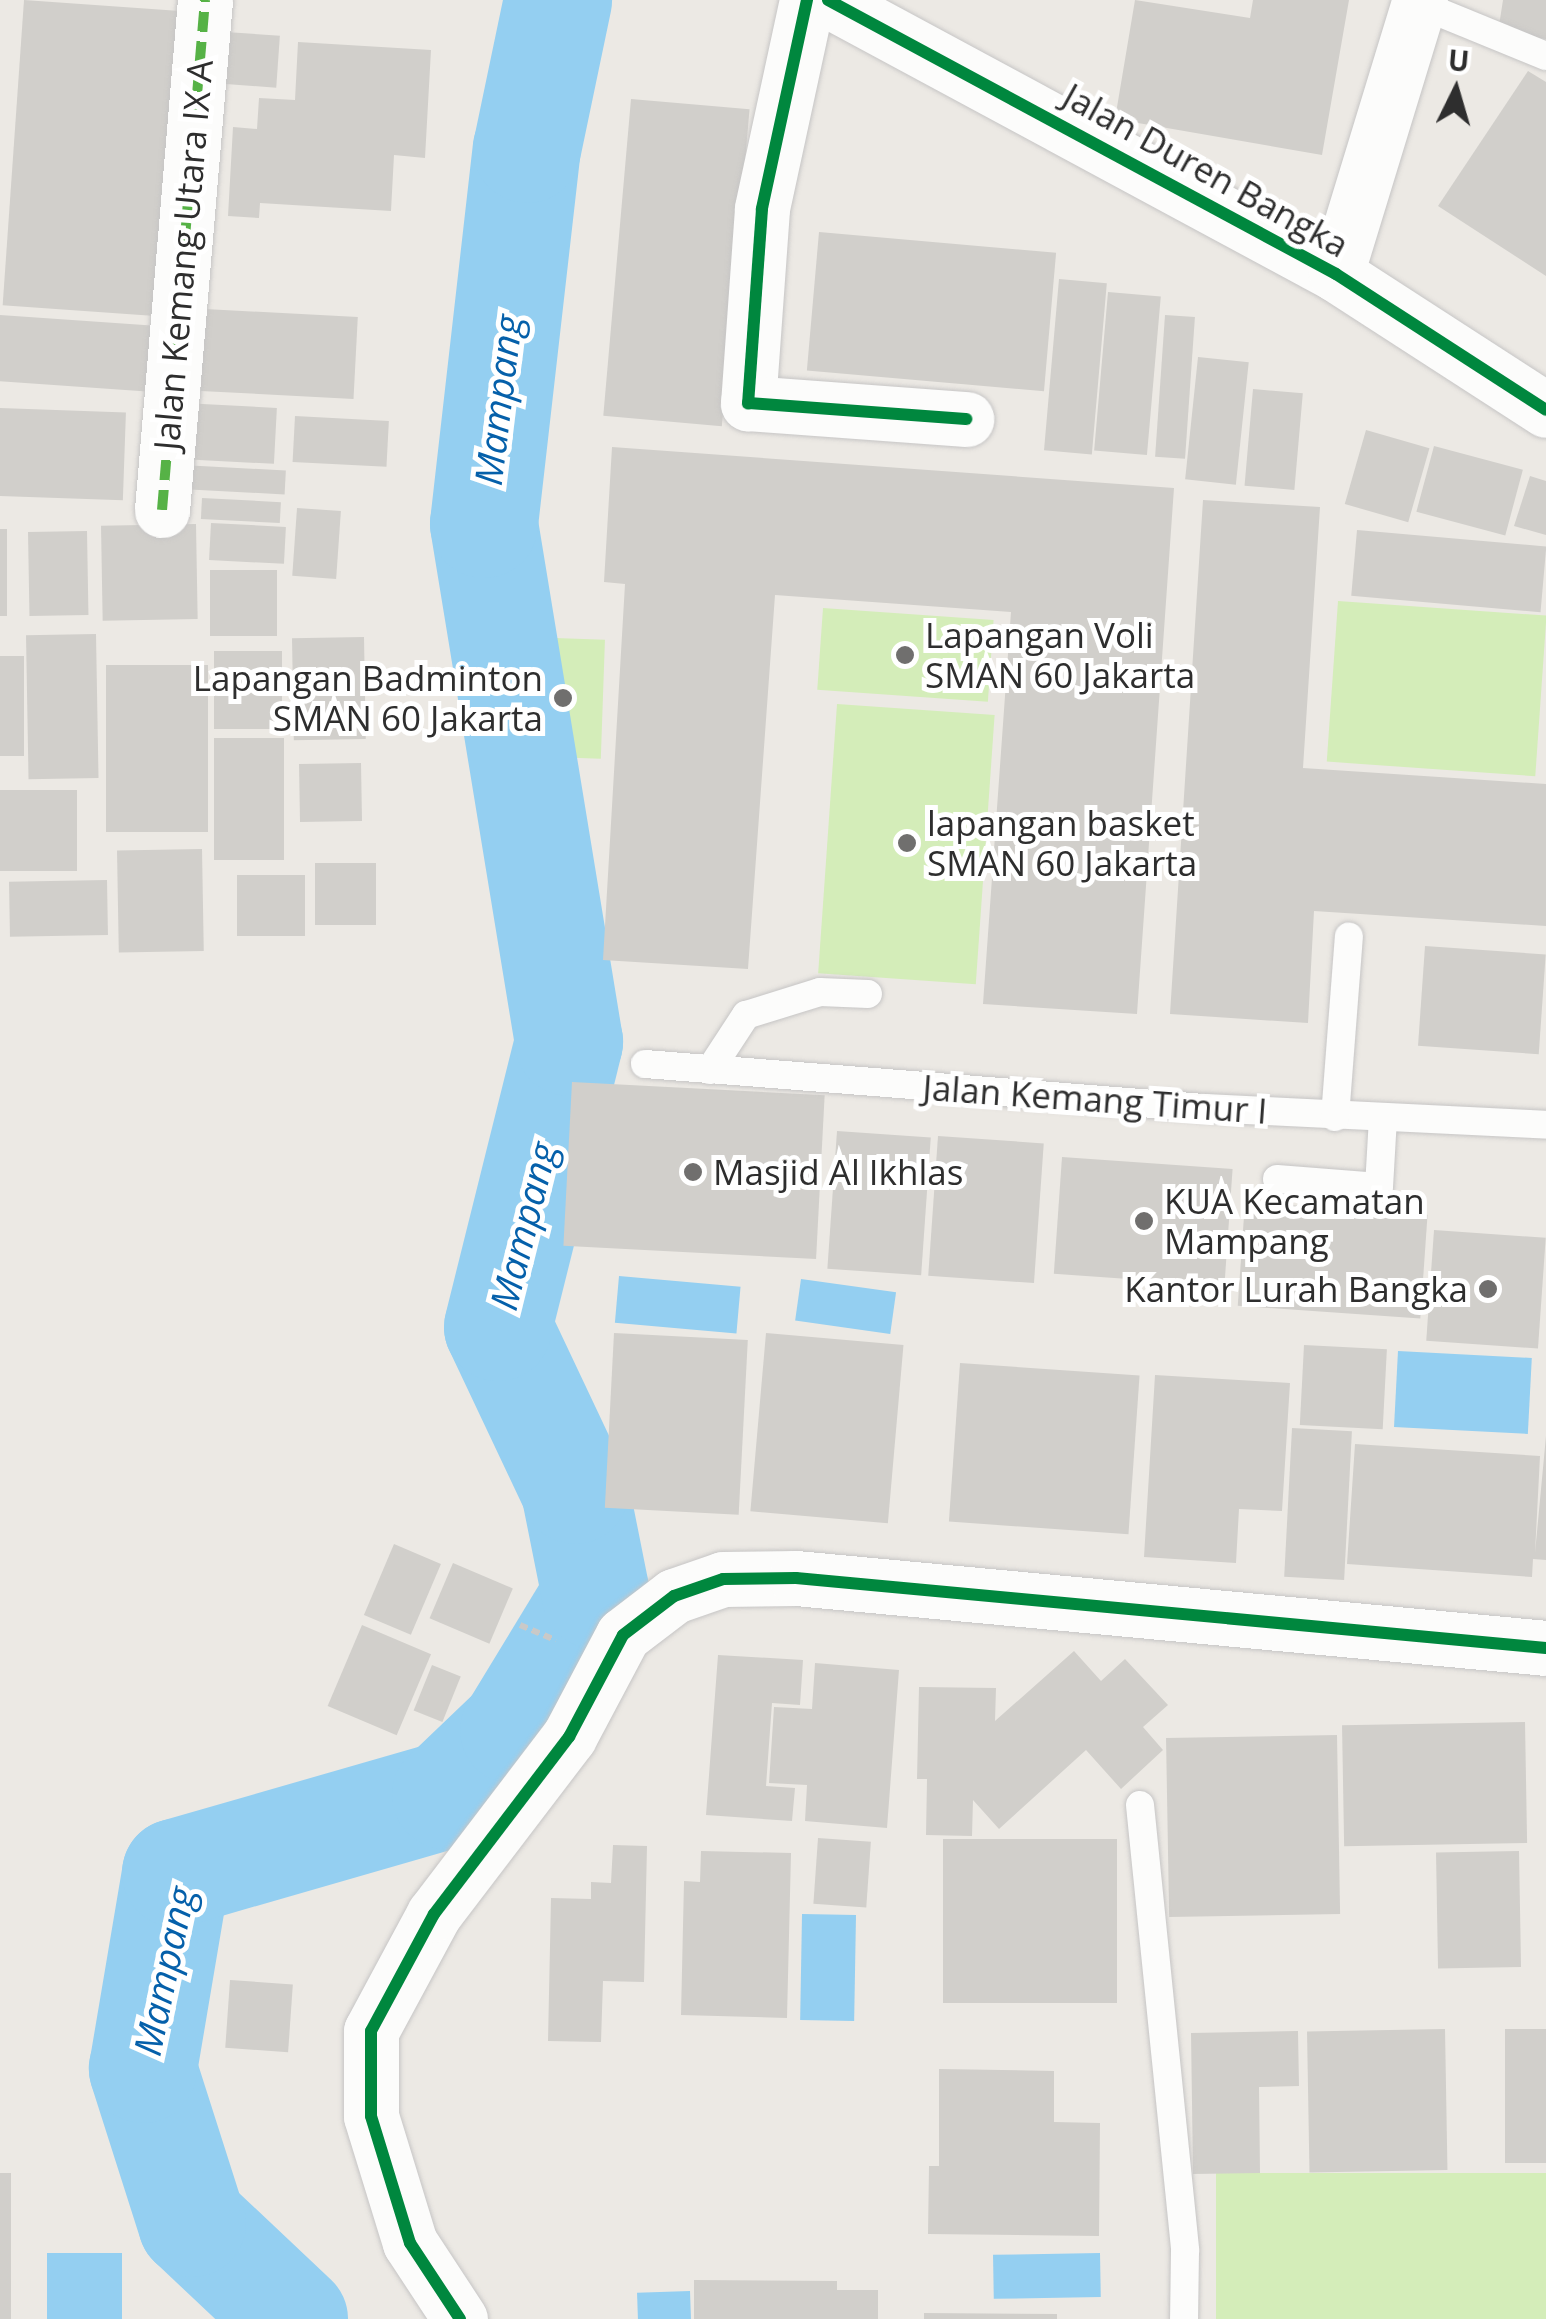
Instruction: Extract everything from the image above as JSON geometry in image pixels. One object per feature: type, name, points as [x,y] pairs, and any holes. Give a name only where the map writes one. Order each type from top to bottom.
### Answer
[{"type":"street","name":"Jalan Kemang Utara IX A","points":[[162,510],[204,0]]},
{"type":"street","points":[[807,0],[762,209],[748,403],[966,419]]},
{"type":"street","name":"Jalan Duren Bangka","points":[[828,0],[1336,274],[1546,410]]},
{"type":"street","points":[[1336,274],[1419,2]]},
{"type":"street","points":[[460,2319],[410,2242],[371,2116],[371,2030],[434,1914],[568,1736],[623,1636],[674,1596],[723,1579],[796,1578],[1546,1648]]},
{"type":"lane","points":[[1419,2],[1546,56]]},
{"type":"lane","points":[[1335,1116],[1349,937]]},
{"type":"lane","points":[[710,1070],[746,1014],[820,992],[868,994]]},
{"type":"lane","name":"Jalan Kemang Timur I","points":[[645,1064],[1335,1116],[1546,1125]]},
{"type":"lane","points":[[1277,1179],[1380,1187],[1384,1118]]},
{"type":"lane","points":[[1140,1805],[1185,2251],[1184,2319]]},
{"type":"green space","points":[[1338,601],[1546,616],[1535,776],[1327,762]]},
{"type":"green space","name":"Lapangan Voli SMAN 60 Jakarta","points":[[823,608],[994,620],[988,702],[817,690]]},
{"type":"green space","name":"Lapangan Badminton SMAN 60 Jakarta","points":[[526,637],[605,640],[601,759],[522,756]]},
{"type":"green space","name":"lapangan basket SMAN 60 Jakarta","points":[[837,704],[995,715],[976,984],[818,973]]},
{"type":"green space","points":[[1216,2173],[1546,2173],[1546,2319],[1216,2319]]},
{"type":"water","points":[[619,1276],[741,1287],[736,1333],[615,1323]]},
{"type":"water","points":[[801,1279],[896,1292],[890,1334],[795,1321]]},
{"type":"water","points":[[1398,1351],[1532,1358],[1528,1434],[1394,1427]]},
{"type":"water","points":[[802,1914],[856,1915],[854,2021],[800,2020]]},
{"type":"water","points":[[47,2253],[122,2253],[122,2319],[47,2319]]},
{"type":"water","points":[[1100,2253],[1101,2297],[994,2299],[993,2255]]},
{"type":"water","points":[[690,2291],[691,2319],[638,2319],[637,2293]]},
{"type":"building","points":[[24,0],[198,12],[176,317],[3,305]]},
{"type":"building","points":[[1135,0],[1250,18],[1253,0],[1349,0],[1322,155],[1115,119]]},
{"type":"building","points":[[1503,0],[1546,0],[1546,39],[1498,32]]},
{"type":"building","points":[[226,32],[280,36],[276,88],[222,84]]},
{"type":"building","points":[[298,42],[431,50],[425,158],[394,155],[391,211],[260,203],[259,218],[228,216],[233,127],[257,129],[259,98],[295,100]]},
{"type":"building","points":[[1528,71],[1546,82],[1546,276],[1438,206]]},
{"type":"building","points":[[631,99],[750,109],[722,426],[603,416]]},
{"type":"building","points":[[819,232],[1056,253],[1044,391],[807,370]]},
{"type":"building","points":[[1059,279],[1107,283],[1092,455],[1044,450]]},
{"type":"building","points":[[1108,292],[1161,297],[1147,455],[1094,450]]},
{"type":"building","points":[[205,309],[358,317],[353,399],[201,391]]},
{"type":"building","points":[[0,315],[166,327],[161,392],[0,381]]},
{"type":"building","points":[[1165,315],[1195,317],[1185,459],[1155,457]]},
{"type":"building","points":[[1198,357],[1249,362],[1236,485],[1185,479]]},
{"type":"building","points":[[1253,389],[1303,393],[1294,490],[1245,486]]},
{"type":"building","points":[[183,403],[277,408],[274,464],[180,459]]},
{"type":"building","points":[[0,408],[126,412],[123,500],[0,496]]},
{"type":"building","points":[[295,416],[389,421],[386,467],[293,462]]},
{"type":"building","points":[[1366,430],[1429,448],[1408,522],[1345,504]]},
{"type":"building","points":[[1434,446],[1523,470],[1505,535],[1416,512]]},
{"type":"building","points":[[612,447],[1174,488],[1137,1014],[983,1004],[1011,612],[775,595],[748,969],[603,960],[625,584],[604,582]]},
{"type":"building","points":[[182,465],[286,470],[285,494],[181,489]]},
{"type":"building","points":[[1530,476],[1546,481],[1546,535],[1514,526]]},
{"type":"building","points":[[202,498],[281,502],[280,523],[201,519]]},
{"type":"building","points":[[1203,500],[1320,507],[1303,768],[1546,784],[1546,926],[1314,911],[1308,1023],[1170,1014]]},
{"type":"building","points":[[297,508],[341,511],[336,579],[292,576]]},
{"type":"building","points":[[211,523],[286,527],[284,564],[209,560]]},
{"type":"building","points":[[196,524],[198,619],[103,621],[101,526]]},
{"type":"building","points":[[0,529],[7,529],[7,616],[0,616]]},
{"type":"building","points":[[1357,530],[1546,547],[1541,612],[1351,596]]},
{"type":"building","points":[[87,531],[88,615],[29,616],[28,532]]},
{"type":"building","points":[[210,570],[277,570],[277,636],[210,636]]},
{"type":"building","points":[[96,634],[99,778],[29,779],[26,635]]},
{"type":"building","points":[[364,637],[366,739],[294,740],[292,638]]},
{"type":"building","points":[[214,651],[282,651],[282,729],[214,729]]},
{"type":"building","points":[[0,656],[24,656],[24,756],[0,756]]},
{"type":"building","points":[[106,665],[208,665],[208,832],[106,832]]},
{"type":"building","points":[[214,738],[284,738],[284,860],[214,860]]},
{"type":"building","points":[[361,763],[362,821],[300,822],[299,764]]},
{"type":"building","points":[[0,790],[77,790],[77,871],[0,871]]},
{"type":"building","points":[[202,849],[204,951],[119,952],[117,850]]},
{"type":"building","points":[[315,863],[376,863],[376,925],[315,925]]},
{"type":"building","points":[[237,875],[305,875],[305,936],[237,936]]},
{"type":"building","points":[[107,880],[108,935],[10,937],[9,882]]},
{"type":"building","points":[[1425,946],[1546,954],[1539,1054],[1418,1046]]},
{"type":"building","name":"Masjid Al Ikhlas","points":[[572,1082],[825,1095],[816,1259],[563,1246]]},
{"type":"building","points":[[837,1131],[931,1138],[921,1275],[827,1269]]},
{"type":"building","points":[[938,1136],[1044,1143],[1034,1283],[928,1276]]},
{"type":"building","name":"KUA Kecamatan Mampang","points":[[1062,1157],[1233,1169],[1224,1286],[1054,1274]]},
{"type":"building","points":[[1245,1202],[1428,1215],[1420,1319],[1238,1306]]},
{"type":"building","name":"Kantor Lurah Bangka","points":[[1434,1230],[1546,1238],[1538,1349],[1426,1341]]},
{"type":"building","points":[[614,1333],[748,1340],[739,1515],[605,1508]]},
{"type":"building","points":[[766,1333],[903,1345],[888,1523],[750,1511]]},
{"type":"building","points":[[1304,1345],[1387,1349],[1383,1429],[1300,1425]]},
{"type":"building","points":[[960,1363],[1140,1376],[1128,1534],[949,1522]]},
{"type":"building","points":[[1155,1375],[1290,1383],[1282,1511],[1239,1509],[1236,1563],[1144,1557]]},
{"type":"building","points":[[1292,1428],[1352,1431],[1344,1580],[1284,1577]]},
{"type":"building","points":[[1546,1436],[1546,1560],[1533,1559],[1532,1577],[1347,1564],[1355,1444],[1540,1456],[1535,1553]]},
{"type":"building","points":[[394,1544],[441,1564],[411,1635],[364,1615]]},
{"type":"building","points":[[453,1563],[513,1588],[489,1644],[430,1618]]},
{"type":"building","points":[[362,1625],[431,1654],[397,1735],[328,1706]]},
{"type":"building","points":[[1074,1651],[1101,1681],[1125,1659],[1168,1705],[1143,1727],[1163,1750],[1121,1789],[1086,1750],[999,1829],[973,1800],[972,1836],[926,1835],[927,1779],[917,1779],[919,1687],[996,1688],[995,1721]]},
{"type":"building","points":[[718,1655],[803,1660],[800,1705],[772,1703],[766,1786],[795,1788],[792,1821],[706,1815]]},
{"type":"building","points":[[815,1663],[899,1670],[887,1828],[805,1821],[807,1785],[769,1783],[774,1707],[812,1709]]},
{"type":"building","points":[[432,1665],[461,1677],[442,1722],[414,1710]]},
{"type":"building","points":[[1525,1722],[1527,1843],[1344,1846],[1342,1725]]},
{"type":"building","points":[[1337,1735],[1340,1914],[1169,1917],[1166,1738]]},
{"type":"building","points":[[818,1838],[871,1842],[866,1908],[813,1904]]},
{"type":"building","points":[[943,1839],[1117,1839],[1117,2003],[943,2003]]},
{"type":"building","points":[[613,1845],[647,1846],[644,1982],[603,1981],[601,2042],[548,2041],[551,1898],[591,1899],[591,1882],[611,1883]]},
{"type":"building","points":[[701,1851],[791,1853],[787,2018],[681,2015],[684,1881],[700,1882]]},
{"type":"building","points":[[1519,1851],[1521,1967],[1438,1968],[1436,1852]]},
{"type":"building","points":[[230,1980],[293,1984],[288,2052],[225,2048]]},
{"type":"building","points":[[1445,2029],[1447,2170],[1309,2172],[1307,2031]]},
{"type":"building","points":[[1505,2029],[1546,2029],[1546,2163],[1505,2163]]},
{"type":"building","points":[[1298,2031],[1299,2086],[1259,2087],[1260,2173],[1193,2174],[1191,2033]]},
{"type":"building","points":[[939,2069],[1054,2071],[1054,2122],[1100,2123],[1099,2236],[928,2234],[929,2166],[939,2166]]},
{"type":"building","points":[[0,2173],[11,2173],[11,2319],[0,2319]]},
{"type":"building","points":[[694,2280],[837,2281],[837,2290],[878,2290],[878,2319],[694,2319]]},
{"type":"building","points":[[924,2313],[1057,2314],[1057,2319],[924,2319]]},
{"type":"waterway","name":"Mampang","points":[[294,2319],[192,2223],[143,2069],[176,1873],[446,1795],[514,1730],[596,1595],[575,1490],[498,1327],[569,1042],[484,524],[527,149],[558,0]]},
{"type":"marked path","points":[[162,510],[205,0]]},
{"type":"cycle path","points":[[807,0],[762,209],[748,403],[966,419]]},
{"type":"cycle path","points":[[828,0],[1336,274],[1546,410]]},
{"type":"cycle path","points":[[460,2319],[410,2243],[371,2116],[371,2031],[434,1914],[569,1737],[623,1635],[674,1596],[723,1579],[796,1578],[1546,1648]]},
{"type":"place","name":"Lapangan Voli SMAN 60 Jakarta","points":[[905,655]]},
{"type":"place","name":"Lapangan Badminton SMAN 60 Jakarta","points":[[563,698]]},
{"type":"place","name":"lapangan basket SMAN 60 Jakarta","points":[[907,843]]},
{"type":"place","name":"Masjid Al Ikhlas","points":[[693,1172]]},
{"type":"place","name":"KUA Kecamatan Mampang","points":[[1144,1221]]},
{"type":"place","name":"Kantor Lurah Bangka","points":[[1488,1289]]}]
